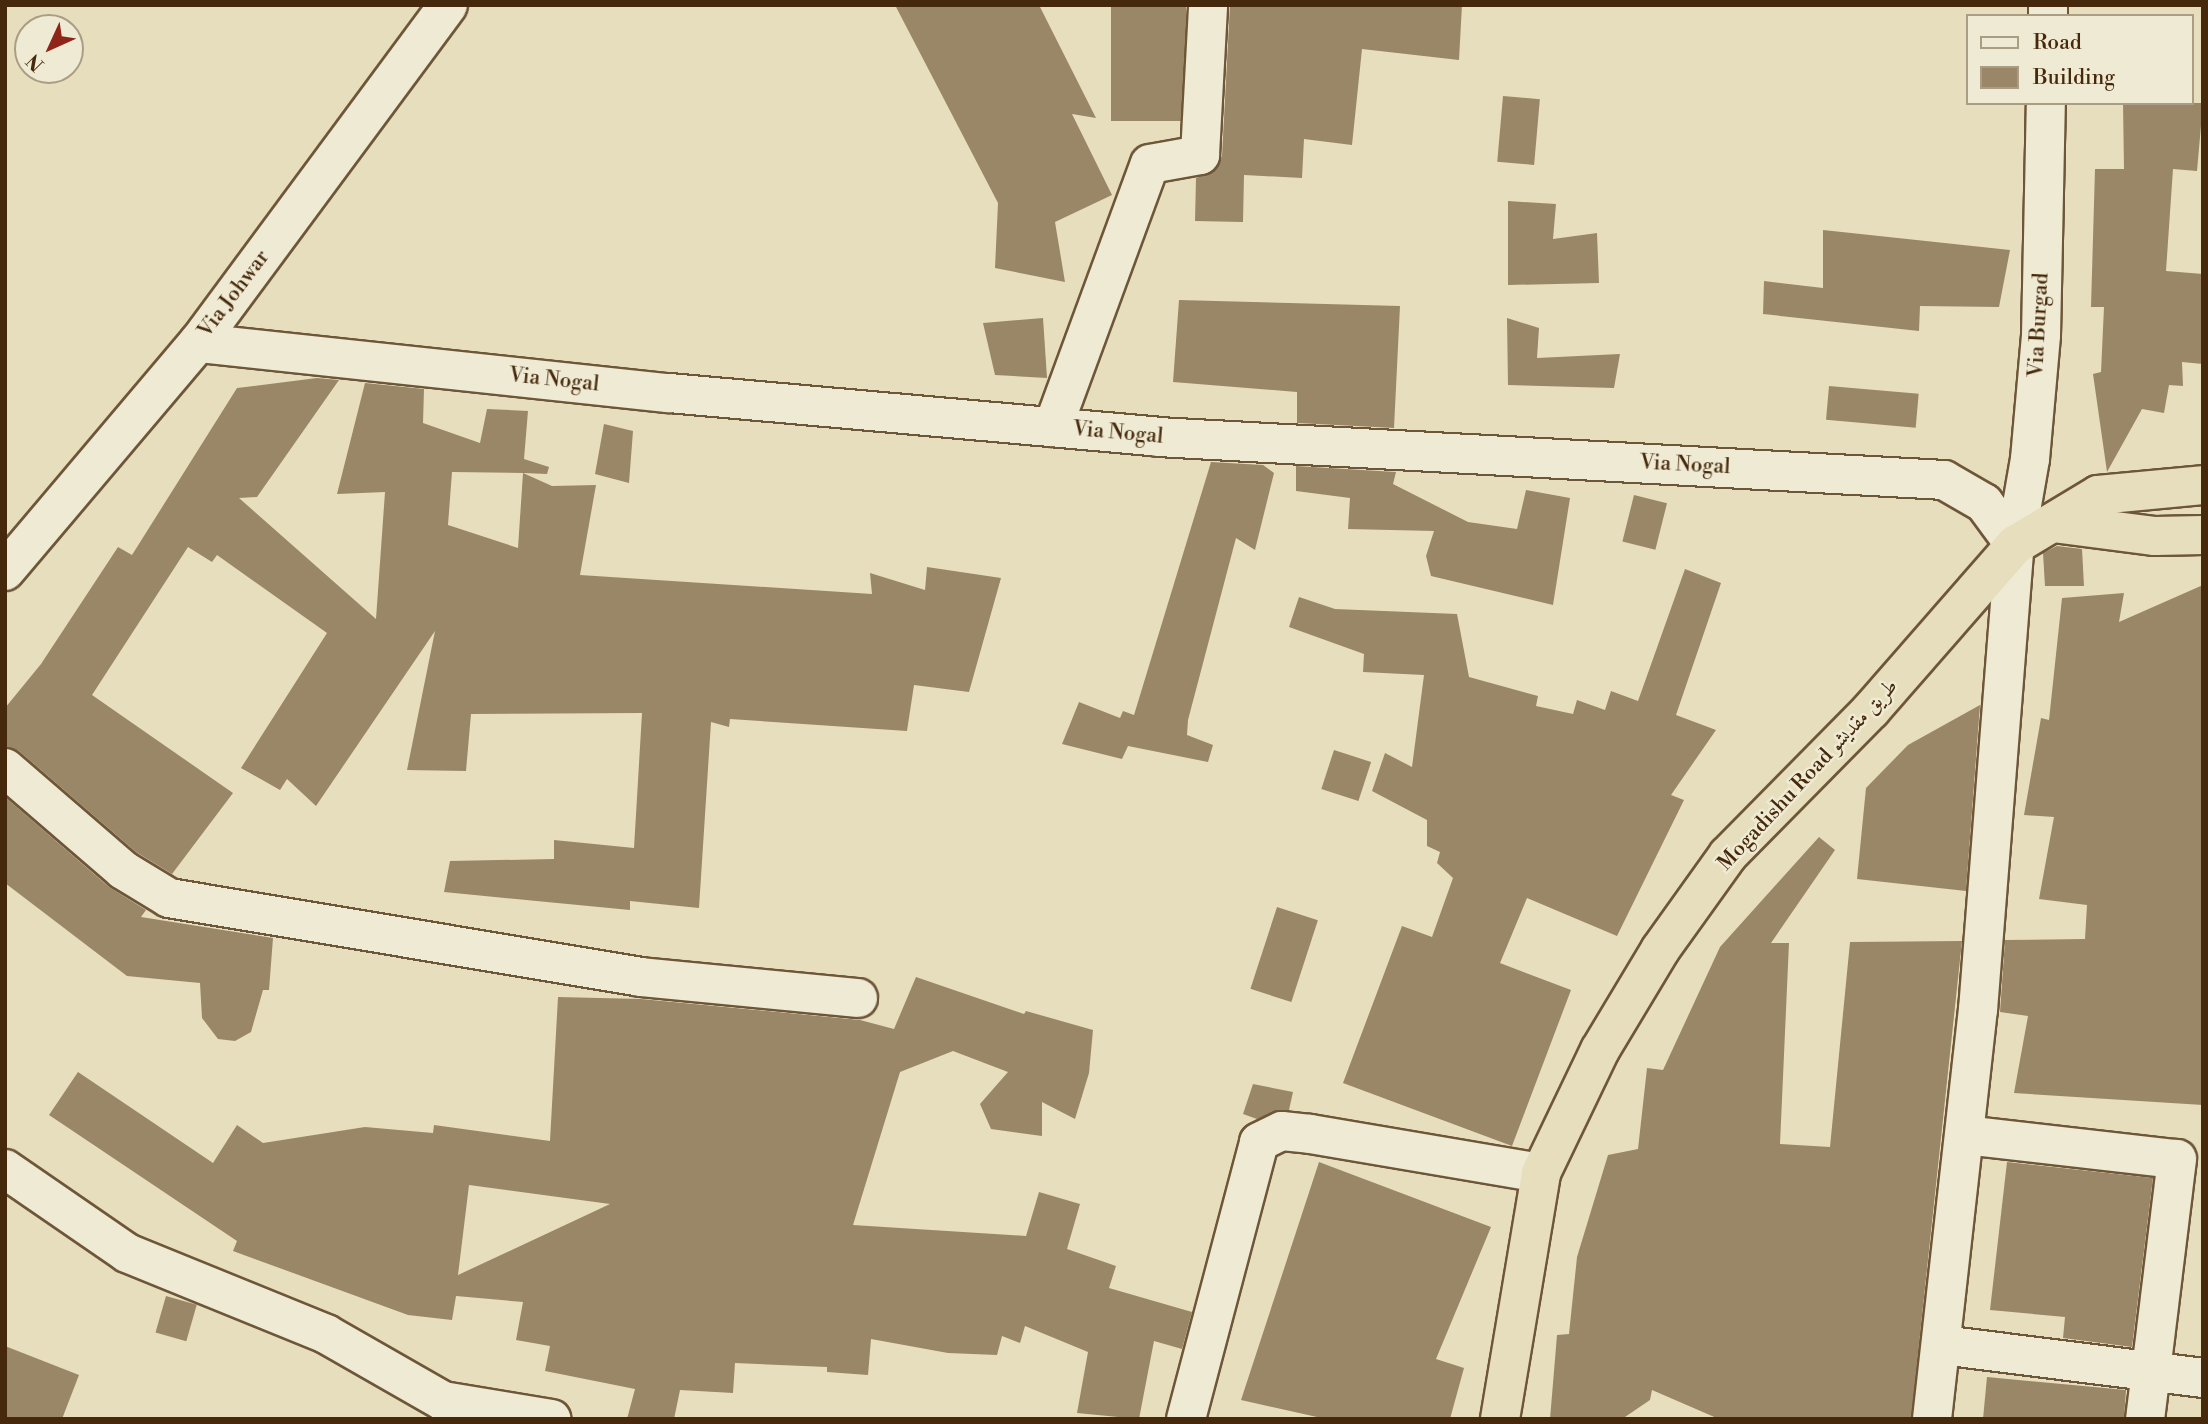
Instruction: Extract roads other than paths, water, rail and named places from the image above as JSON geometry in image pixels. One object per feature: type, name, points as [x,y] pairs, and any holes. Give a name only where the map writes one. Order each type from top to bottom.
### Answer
[{"type":"highway","name":"Mogadishu Road طريق مقديشو","points":[[1500,1419],[1541,1173],[1600,1050],[1660,950],[1728,855],[1871,710],[2015,545],[2098,495],[2203,485]]},
{"type":"highway","points":[[2053,523],[2155,536],[2203,535]]},
{"type":"street","name":"Via Johwar","points":[[5,571],[198,343],[447,5]]},
{"type":"street","points":[[1053,427],[1150,164],[1200,155],[1208,5]]},
{"type":"street","name":"Via Burgad","points":[[1933,1419],[1965,1135],[2015,545],[2030,459],[2041,335],[2046,105]]},
{"type":"street","name":"Via Nogal","points":[[198,343],[1053,427],[1944,480],[1984,503],[2015,545]]},
{"type":"street","points":[[5,768],[123,870],[169,898],[640,977],[858,998]]},
{"type":"street","points":[[1186,1419],[1259,1142],[1282,1131],[1310,1134],[1541,1173]]},
{"type":"street","points":[[1965,1135],[2190,1161],[2151,1372],[2145,1419]]},
{"type":"street","points":[[5,1169],[127,1253],[326,1334],[443,1401],[552,1419]]},
{"type":"street","points":[[1942,1345],[2203,1378]]}]
